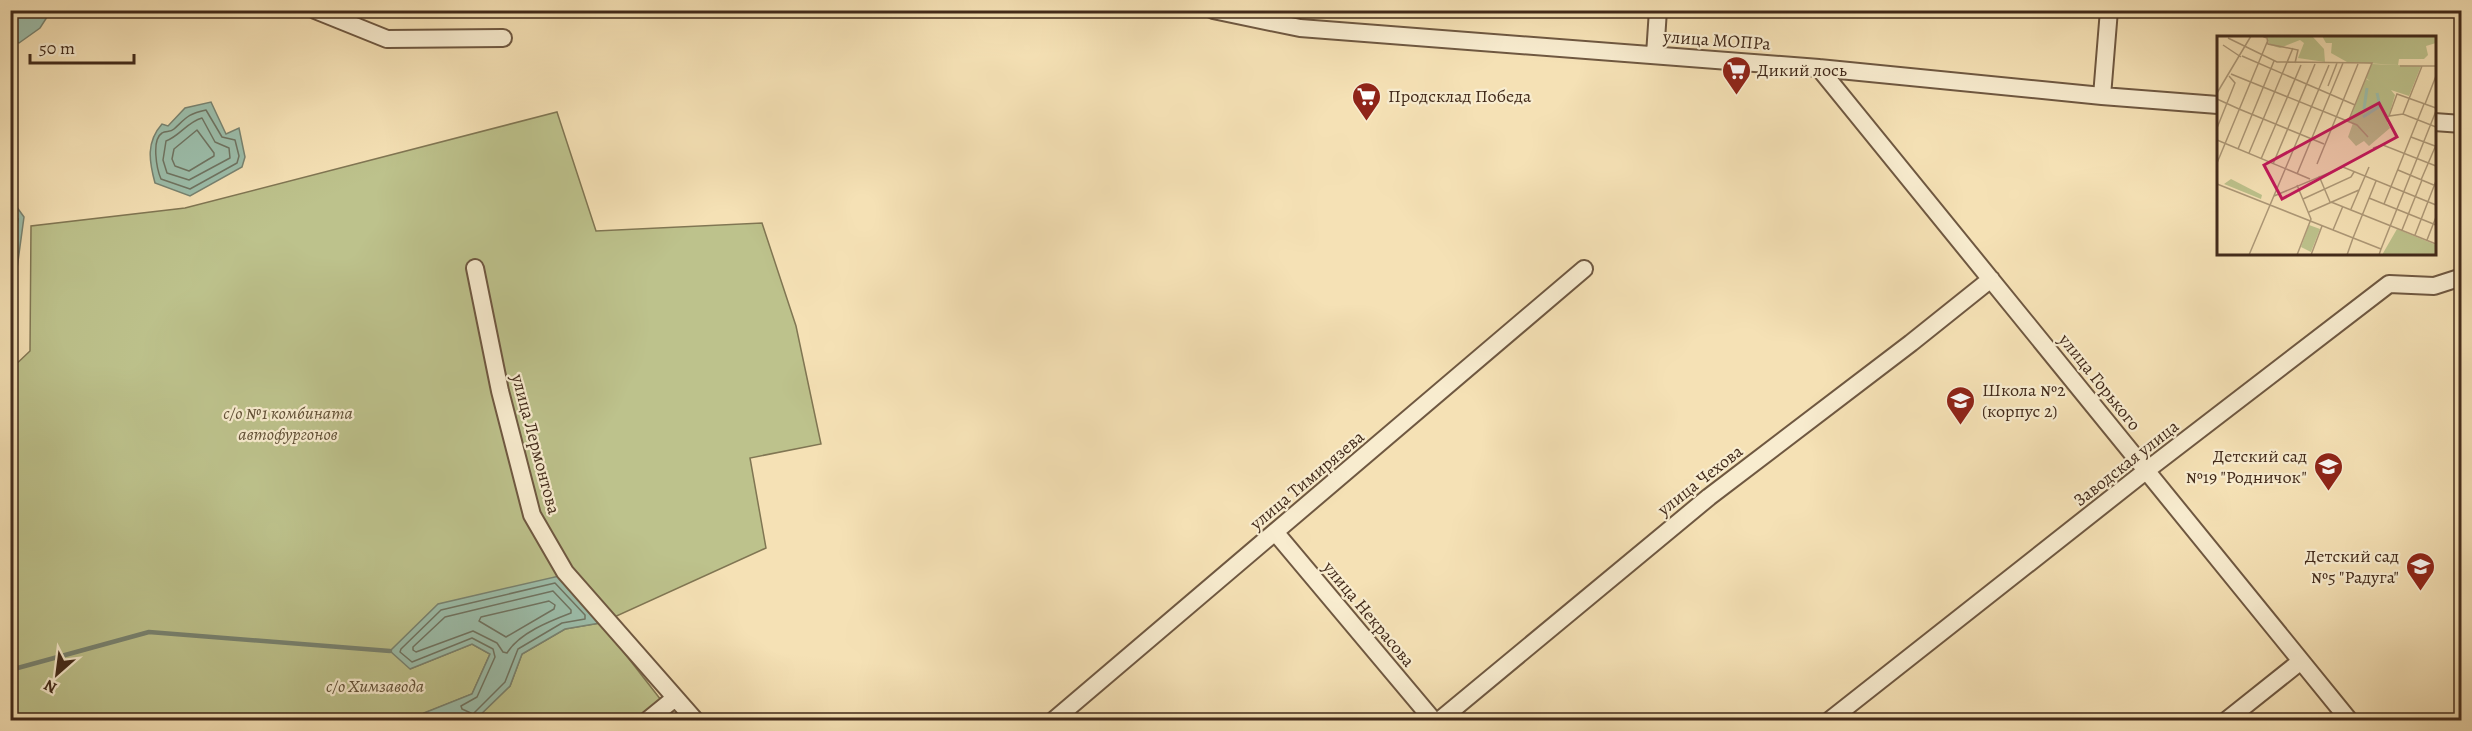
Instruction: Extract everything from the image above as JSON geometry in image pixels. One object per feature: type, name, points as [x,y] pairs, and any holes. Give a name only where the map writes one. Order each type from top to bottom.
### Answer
[{"type":"street","points":[[315,10],[387,39],[503,38]]},
{"type":"street","name":"улица МОПРа","points":[[1213,10],[1300,28],[1820,68],[2217,105]]},
{"type":"street","points":[[1655,55],[1658,10]]},
{"type":"street","points":[[2102,96],[2109,10]]},
{"type":"street","name":"улица Горького","points":[[1820,68],[2349,720]]},
{"type":"street","points":[[2436,122],[2462,124]]},
{"type":"street","name":"улица Лермонтова","points":[[475,268],[500,391],[532,515],[565,572],[695,720]]},
{"type":"street","name":"улица Тимирязева","points":[[1054,720],[1584,269]]},
{"type":"street","name":"Заводская улица","points":[[1830,720],[2147,470],[2389,284],[2434,286],[2462,277]]},
{"type":"street","name":"улица Чехова","points":[[1440,720],[1709,497],[1991,279]]},
{"type":"street","name":"улица Некрасова","points":[[1275,532],[1433,720]]},
{"type":"street","points":[[2227,720],[2301,661]]},
{"type":"street","points":[[648,720],[675,699]]},
{"type":"green space","name":"с/о №1 комбината автофургонов","points":[[557,112],[596,231],[762,223],[796,326],[821,444],[750,458],[766,548],[601,623],[661,700],[636,720],[475,720],[510,686],[522,654],[565,629],[600,623],[559,576],[410,669],[472,644],[490,654],[472,694],[425,713],[428,720],[11,720],[10,370],[30,351],[31,226],[185,208]]},
{"type":"water","points":[[33,10],[51,11],[40,28],[19,43],[11,40],[11,21]]},
{"type":"water","points":[[211,102],[226,134],[239,128],[245,157],[242,167],[190,196],[155,183],[150,152],[157,131],[162,124],[168,126],[185,108]]},
{"type":"water","points":[[11,199],[24,217],[16,276],[11,284]]},
{"type":"water","points":[[559,576],[600,623],[565,629],[522,654],[510,686],[475,720],[458,714],[446,720],[428,720],[424,713],[472,694],[490,654],[472,644],[410,669],[390,651],[438,604]]},
{"type":"waterway","points":[[10,675],[14,669],[149,632],[390,651]]},
{"type":"place","name":"Дикий лось","points":[[1736,96]]},
{"type":"place","name":"Продсклад Победа","points":[[1367,122]]},
{"type":"place","name":"Школа №2 (корпус 2)","points":[[1961,426]]},
{"type":"place","name":"Детский сад №19 \"Родничок\"","points":[[2328,492]]},
{"type":"place","name":"Детский сад №5 \"Радуга\"","points":[[2420,592]]},
{"type":"park label","name":"с/о Химзавода","points":[[375,686]]}]
